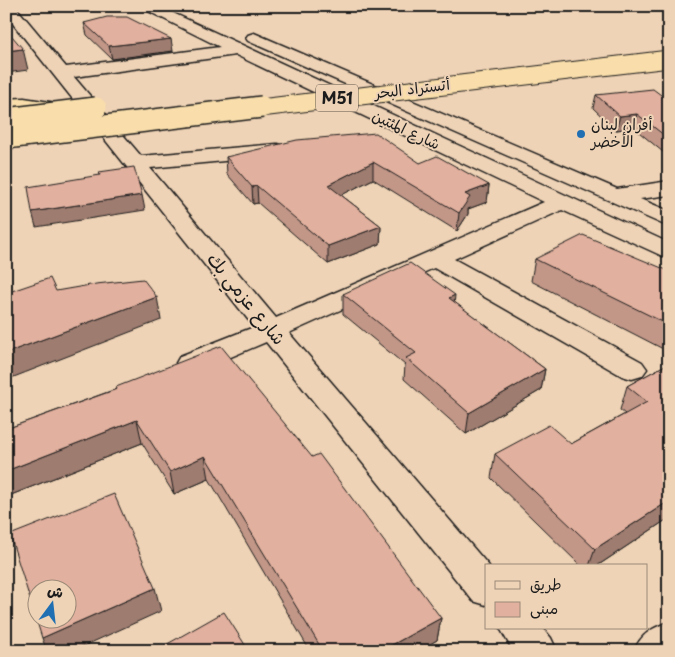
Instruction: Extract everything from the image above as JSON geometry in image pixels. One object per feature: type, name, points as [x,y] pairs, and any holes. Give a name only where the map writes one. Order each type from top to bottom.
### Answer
[{"type":"highway","name":"أتستراد البحر","points":[[6,138],[669,59]]},
{"type":"highway","name":"أتستراد البحر","points":[[275,86],[383,73]]},
{"type":"highway","points":[[6,105],[24,104],[70,111]]},
{"type":"highway","points":[[6,119],[109,106]]},
{"type":"street","name":"شارع عزمي بك","points":[[7,6],[271,330],[485,588]]},
{"type":"street","name":"شارع المئتين","points":[[145,6],[419,137],[669,252]]},
{"type":"street","name":"شارع المئتين","points":[[180,6],[669,220]]},
{"type":"street","points":[[63,73],[238,50]]},
{"type":"street","points":[[380,140],[419,137],[465,130]]},
{"type":"street","points":[[136,163],[292,148]]},
{"type":"street","points":[[614,196],[669,188]]},
{"type":"street","points":[[171,371],[271,330],[562,202]]},
{"type":"street","points":[[435,258],[632,369]]},
{"type":"street","points":[[521,630],[538,651]]},
{"type":"street","points":[[654,651],[669,640]]},
{"type":"building","points":[[107,17],[127,17],[171,39],[109,46],[84,23]]},
{"type":"building","points":[[6,29],[23,49],[6,51]]},
{"type":"building","points":[[653,89],[669,101],[669,139],[637,114],[620,116],[596,95]]},
{"type":"building","points":[[376,133],[420,163],[437,156],[489,185],[465,194],[470,197],[459,213],[373,162],[328,185],[381,226],[328,246],[257,186],[252,187],[226,157],[297,140]]},
{"type":"building","points":[[134,167],[142,195],[32,212],[28,187],[100,175],[99,172]]},
{"type":"building","points":[[583,235],[669,271],[669,325],[535,259]]},
{"type":"building","points":[[410,263],[455,295],[449,298],[545,369],[469,413],[406,358],[416,353],[343,294]]},
{"type":"building","points":[[50,278],[56,291],[143,279],[157,297],[6,353],[6,293]]},
{"type":"building","points":[[221,346],[312,457],[319,454],[441,618],[381,651],[323,651],[205,456],[170,472],[137,420],[6,471],[6,429],[117,389],[116,387]]},
{"type":"building","points":[[669,363],[669,501],[595,549],[495,454],[549,425],[571,444],[647,402],[627,386]]},
{"type":"building","points":[[114,494],[155,588],[78,622],[78,580],[28,580],[28,593],[10,535]]},
{"type":"building","points":[[224,612],[249,651],[155,651]]},
{"type":"building","points":[[40,630],[60,630],[42,638]]},
{"type":"place","name":"أفران لبنان الأخضر","points":[[581,134]]}]
